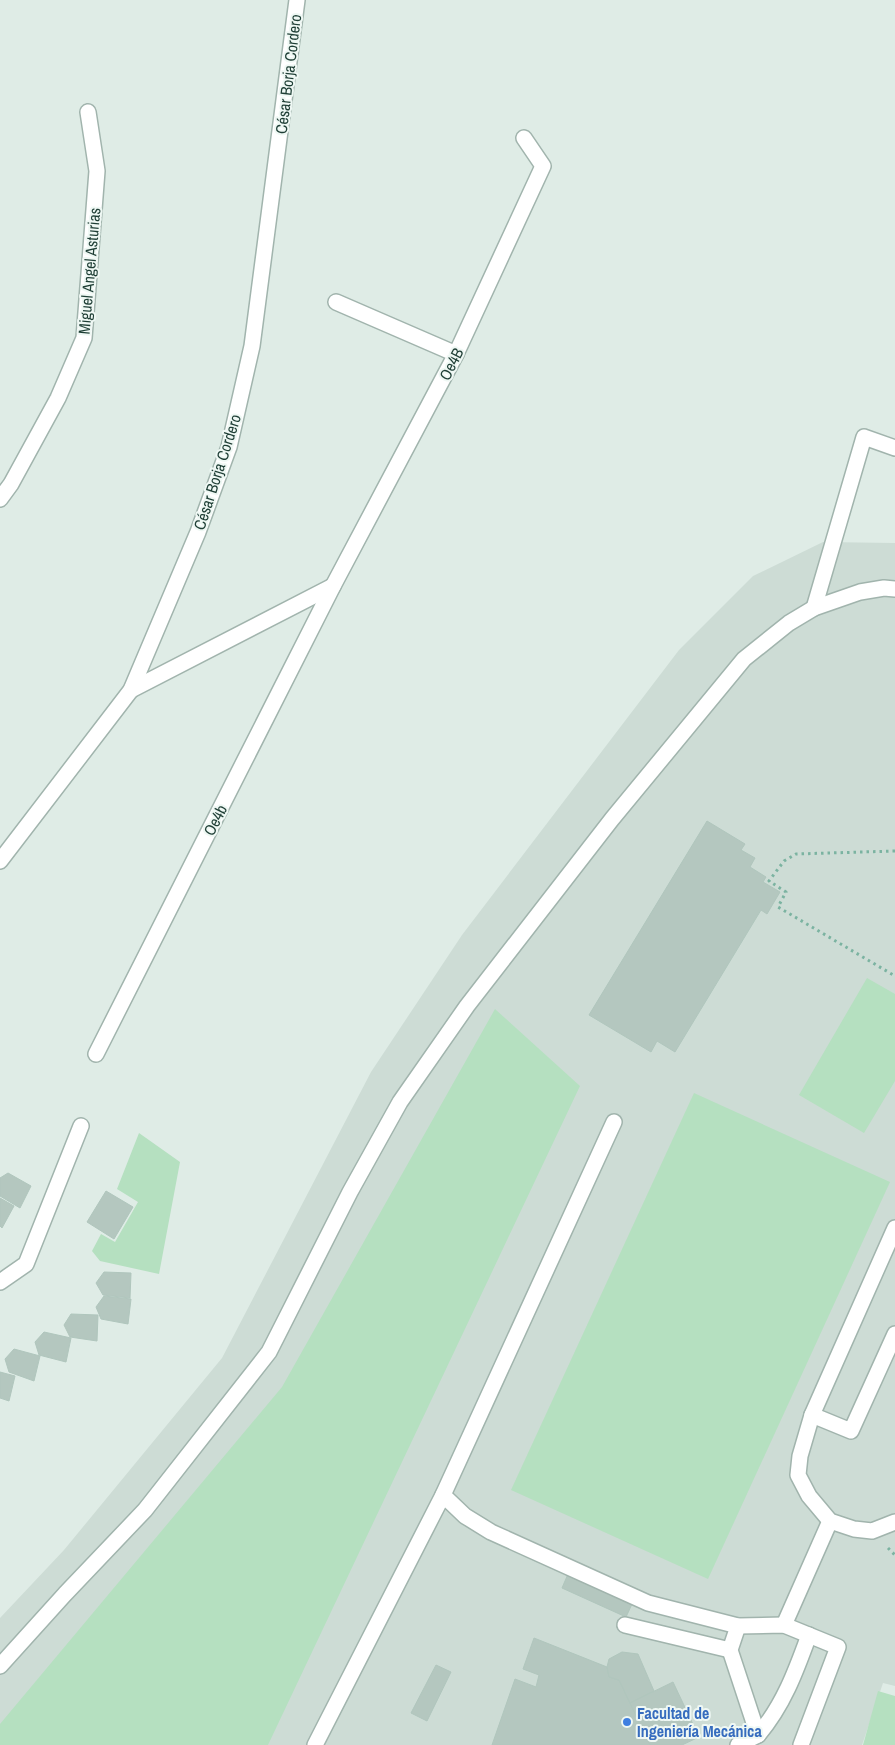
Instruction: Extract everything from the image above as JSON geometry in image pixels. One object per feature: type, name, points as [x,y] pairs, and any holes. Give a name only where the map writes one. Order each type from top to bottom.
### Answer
[{"type":"street","name":"César Borja Cordero","points":[[0,861],[131,690],[198,532],[231,438],[252,346],[297,0]]},
{"type":"street","name":"Miguel Angel Asturias","points":[[0,499],[11,484],[58,398],[84,338],[97,171],[88,112]]},
{"type":"street","name":"Oe4B","points":[[333,586],[456,354],[543,166],[524,138]]},
{"type":"street","points":[[336,302],[456,354]]},
{"type":"street","points":[[814,608],[864,437],[895,448]]},
{"type":"street","points":[[131,690],[333,586]]},
{"type":"street","name":"Oe4b","points":[[96,1054],[333,586]]},
{"type":"street","points":[[0,1666],[145,1510],[269,1352],[350,1192],[400,1102],[467,1006],[612,820],[744,659],[790,623],[814,608],[860,592],[884,588],[895,589]]},
{"type":"street","points":[[315,1745],[443,1495],[614,1122]]},
{"type":"street","points":[[0,1282],[26,1264],[81,1126]]},
{"type":"street","points":[[895,1228],[812,1415],[800,1456],[798,1475],[809,1496],[830,1521],[854,1530],[872,1531],[895,1522]]},
{"type":"street","points":[[812,1415],[851,1431],[895,1334]]},
{"type":"street","points":[[443,1495],[465,1516],[491,1532],[639,1600],[738,1626],[784,1625],[838,1647],[801,1745]]},
{"type":"street","points":[[784,1625],[830,1521]]},
{"type":"street","points":[[625,1625],[730,1650]]},
{"type":"street","points":[[738,1626],[730,1650],[758,1735]]},
{"type":"street","points":[[738,1745],[758,1735],[769,1722],[785,1696],[809,1635]]},
{"type":"path","points":[[895,851],[796,854],[784,861],[769,881],[786,892],[778,907],[895,976]]},
{"type":"shaded area","points":[[823,542],[895,543],[895,1686],[883,1683],[862,1745],[0,1745],[0,1618],[64,1550],[222,1358],[371,1072],[462,935],[679,650],[753,576]]},
{"type":"green space","points":[[867,978],[895,994],[895,1081],[864,1133],[799,1095]]},
{"type":"green space","points":[[495,1009],[580,1086],[268,1745],[0,1745],[0,1724],[282,1387]]},
{"type":"green space","points":[[694,1093],[890,1182],[708,1579],[511,1490]]},
{"type":"green space","points":[[139,1133],[180,1162],[159,1274],[100,1261],[92,1251],[101,1234],[115,1242],[138,1202],[117,1189]]},
{"type":"green space","points":[[878,1691],[895,1696],[895,1745],[863,1745]]},
{"type":"building","points":[[707,821],[745,844],[741,850],[755,858],[750,867],[766,877],[763,882],[780,892],[767,914],[761,910],[675,1052],[657,1041],[651,1052],[589,1015]]},
{"type":"building","points":[[8,1173],[31,1186],[20,1208],[0,1196],[0,1178]]},
{"type":"building","points":[[106,1191],[133,1207],[114,1239],[87,1222]]},
{"type":"building","points":[[0,1198],[14,1206],[2,1228],[0,1226]]},
{"type":"building","points":[[104,1272],[131,1273],[130,1298],[103,1295],[96,1283]]},
{"type":"building","points":[[104,1296],[131,1299],[128,1324],[101,1319],[96,1307]]},
{"type":"building","points":[[71,1314],[98,1315],[97,1341],[70,1337],[64,1325]]},
{"type":"building","points":[[44,1332],[71,1338],[66,1362],[39,1355],[35,1342]]},
{"type":"building","points":[[14,1349],[40,1356],[34,1381],[9,1372],[5,1359]]},
{"type":"building","points":[[0,1372],[15,1376],[9,1401],[0,1398]]},
{"type":"building","points":[[568,1574],[632,1604],[626,1617],[562,1588]]},
{"type":"building","points":[[534,1638],[607,1667],[609,1677],[619,1680],[650,1745],[492,1745],[515,1679],[536,1687],[539,1675],[523,1669]]},
{"type":"building","points":[[622,1652],[638,1654],[654,1691],[630,1703],[619,1680],[609,1677],[607,1667],[609,1659]]},
{"type":"building","points":[[436,1665],[451,1672],[427,1721],[411,1713]]},
{"type":"building","points":[[673,1682],[699,1737],[682,1745],[650,1745],[630,1703]]},
{"type":"place","name":"Facultad de Ingeniería Mecánica","points":[[627,1722]]}]
